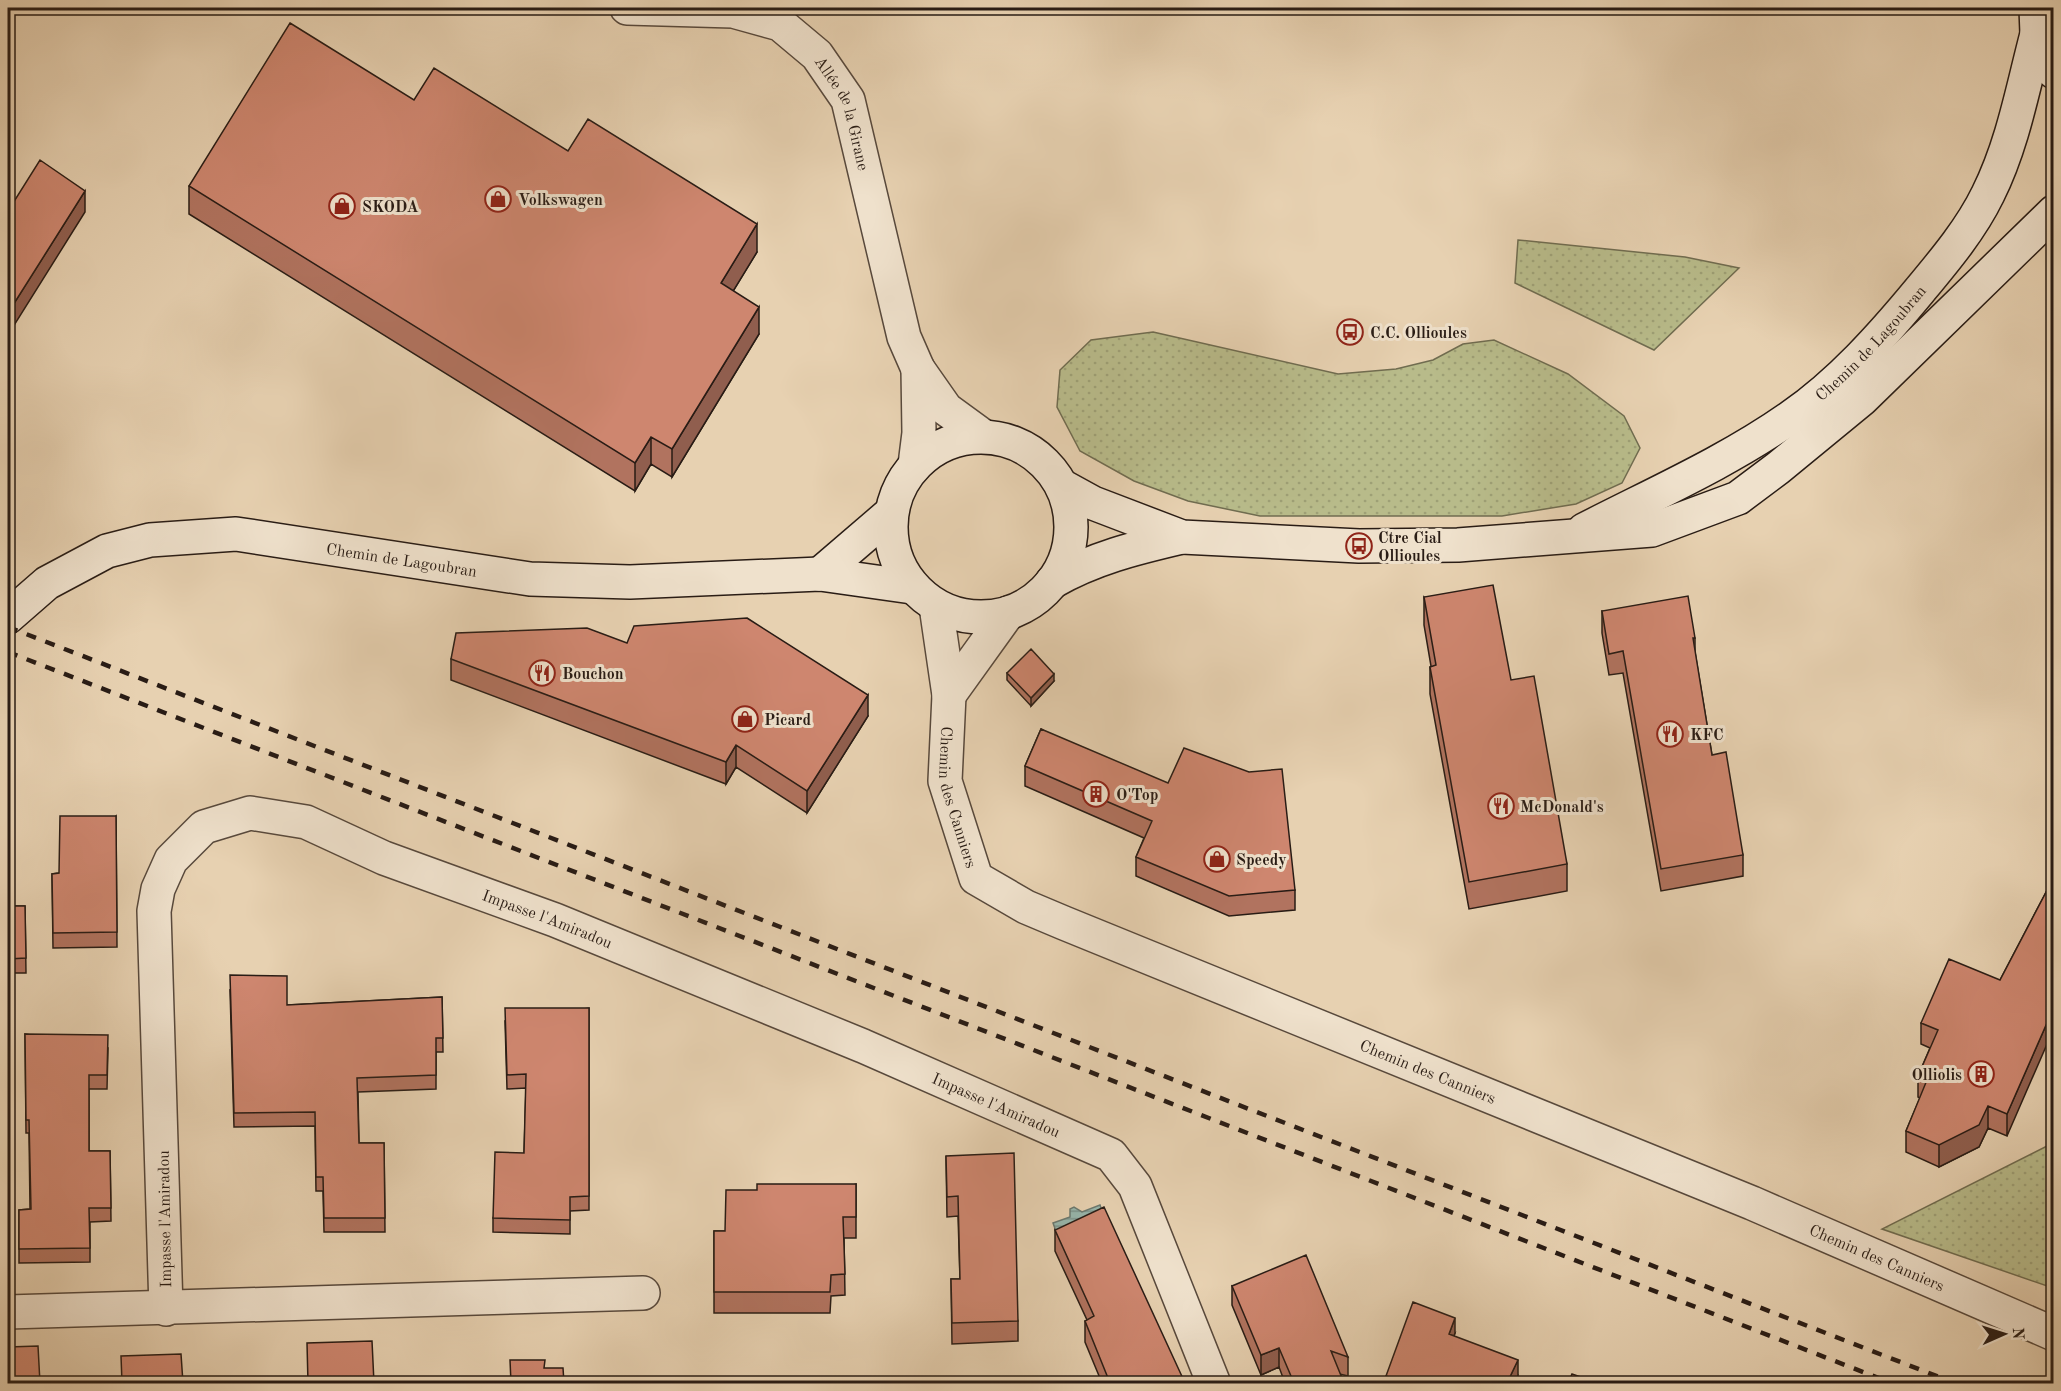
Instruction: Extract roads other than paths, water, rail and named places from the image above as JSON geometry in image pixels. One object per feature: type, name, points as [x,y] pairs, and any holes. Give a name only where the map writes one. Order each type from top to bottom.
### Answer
[{"type":"street","name":"Allée de la Girane","points":[[627,8],[733,10],[780,24],[817,55],[848,100],[904,337],[918,369],[946,409],[983,436]]},
{"type":"street","points":[[2036,21],[2054,72]]},
{"type":"street","name":"Chemin de Lagoubran","points":[[1573,536],[1739,450],[1793,416],[1846,371],[1902,311],[1956,247],[1988,194],[2010,137],[2036,21]]},
{"type":"street","name":"Chemin de Lagoubran","points":[[1052,582],[1082,565],[1112,554],[1182,537],[1359,546],[1458,545],[1652,530],[1738,498],[1862,399],[2054,212]]},
{"type":"street","name":"Allée de la Girane","points":[[915,465],[919,433],[918,369]]},
{"type":"street","points":[[983,436],[1004,439],[1025,447],[1039,458],[1062,486],[1069,510],[1071,536],[1065,560],[1052,582],[1033,601],[1008,614],[984,618],[958,615],[924,596],[898,565],[891,540],[891,513],[899,487],[915,465],[934,449],[958,439],[983,436]]},
{"type":"street","name":"Chemin de Lagoubran","points":[[1062,486],[1093,503],[1182,537]]},
{"type":"street","points":[[820,573],[891,513]]},
{"type":"street","name":"Chemin de Lagoubran","points":[[8,617],[48,583],[107,551],[150,540],[236,534],[530,579],[630,582],[820,573],[924,596]]},
{"type":"street","name":"Chemin des Canniers","points":[[924,596],[949,695],[945,781],[976,878],[1026,907],[1752,1203],[2054,1334]]},
{"type":"street","points":[[949,695],[1008,614]]},
{"type":"street","name":"Impasse l'Amiradou","points":[[166,1309],[154,911],[158,889],[171,860],[204,827],[250,813],[306,822],[384,858],[555,920],[863,1046],[1111,1155],[1135,1186],[1214,1383]]},
{"type":"street","name":"Impasse l'Amiradou","points":[[8,1312],[644,1293]]},
{"type":"water","points":[[1100,1205],[1108,1228],[1061,1245],[1053,1223],[1070,1217],[1070,1209],[1074,1207],[1082,1212]]},
{"type":"railway","points":[[8,627],[1957,1384]]},
{"type":"railway","points":[[8,652],[1894,1384]]},
{"type":"place","name":"Volkswagen","points":[[498,199]]},
{"type":"place","name":"SKODA","points":[[342,206]]},
{"type":"place","name":"C.C. Ollioules","points":[[1350,332]]},
{"type":"place","name":"Ctre Cial Ollioules","points":[[1359,546]]},
{"type":"place","name":"Bouchon","points":[[542,673]]},
{"type":"place","name":"Picard","points":[[745,719]]},
{"type":"place","name":"KFC","points":[[1670,734]]},
{"type":"place","name":"O'Top","points":[[1096,794]]},
{"type":"place","name":"McDonald's","points":[[1501,806]]},
{"type":"place","name":"Speedy","points":[[1217,859]]},
{"type":"place","name":"Olliolis","points":[[1981,1074]]}]
